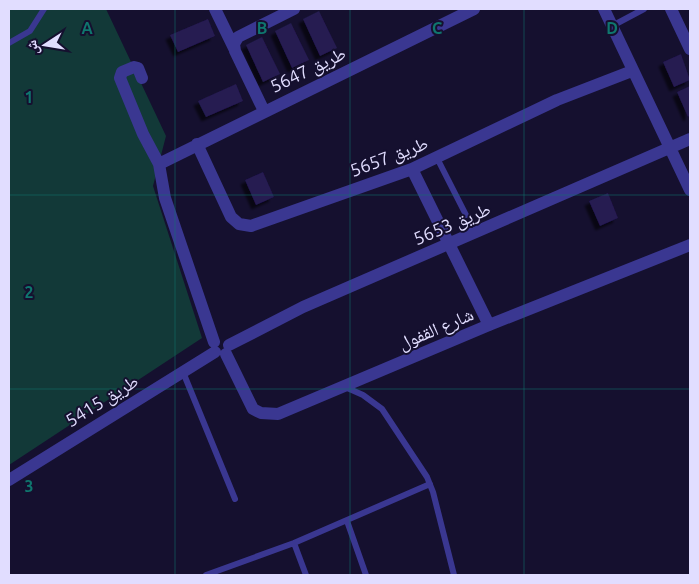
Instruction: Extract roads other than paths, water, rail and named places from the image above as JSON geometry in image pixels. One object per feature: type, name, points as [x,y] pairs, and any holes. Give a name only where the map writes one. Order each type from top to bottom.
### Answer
[{"type":"street","points":[[214,9],[264,111]]},
{"type":"street","points":[[234,48],[238,37],[294,9]]},
{"type":"street","name":"طريق 5647","points":[[159,164],[474,9]]},
{"type":"street","points":[[604,9],[690,190]]},
{"type":"street","points":[[671,9],[690,49]]},
{"type":"street","name":"شارع القفول","points":[[142,78],[140,70],[134,67],[122,72],[120,78],[143,134],[159,164],[165,198],[221,348],[250,405],[261,413],[287,412],[489,325],[690,245]]},
{"type":"street","name":"طريق 5657","points":[[197,144],[231,217],[239,224],[247,226],[412,169],[558,100],[632,71]]},
{"type":"street","name":"طريق 5653","points":[[221,348],[303,306],[690,139]]},
{"type":"street","points":[[412,169],[489,325]]},
{"type":"street","name":"طريق 5415","points":[[9,480],[221,348]]},
{"type":"lane","points":[[9,42],[30,31],[44,9]]},
{"type":"lane","points":[[612,26],[644,9]]},
{"type":"lane","points":[[437,158],[466,215]]},
{"type":"lane","points":[[183,372],[235,499]]},
{"type":"lane","points":[[345,387],[363,395],[388,416],[430,484],[454,575]]},
{"type":"lane","points":[[206,575],[294,543],[430,484]]},
{"type":"lane","points":[[347,521],[366,575]]},
{"type":"lane","points":[[294,543],[306,575]]}]
